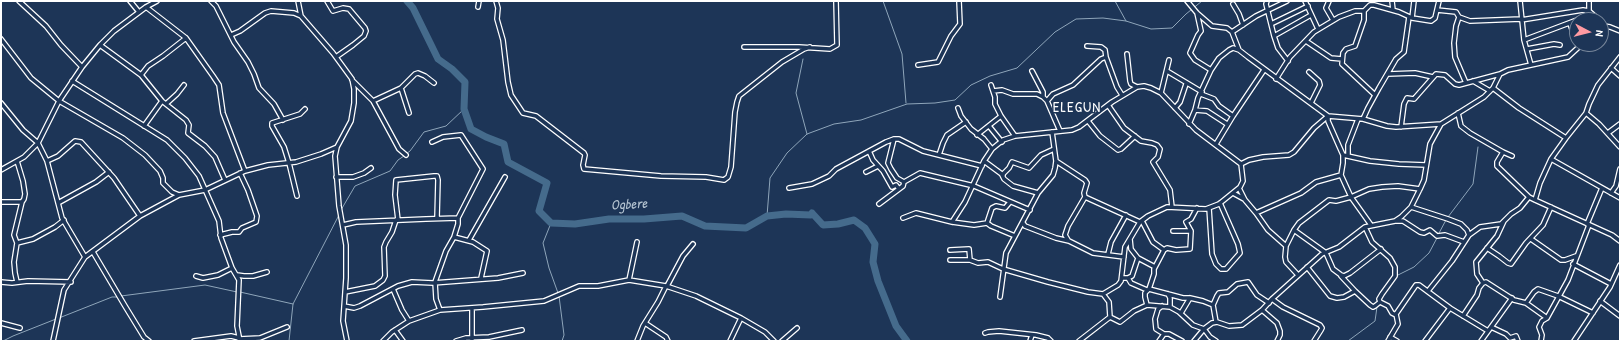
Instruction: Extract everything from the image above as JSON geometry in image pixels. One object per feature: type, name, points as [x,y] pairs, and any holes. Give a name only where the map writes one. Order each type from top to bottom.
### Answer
[{"type":"street","points":[[19,1],[46,26],[61,46],[82,67]]},
{"type":"street","points":[[130,1],[139,12]]},
{"type":"street","points":[[1,169],[31,152],[38,144],[59,101],[82,67],[100,45],[114,31],[146,7],[157,1]]},
{"type":"street","points":[[211,1],[216,6],[254,74],[259,88],[274,104],[283,120]]},
{"type":"street","points":[[298,1],[301,16]]},
{"type":"street","points":[[327,1],[333,11],[344,8],[349,9],[366,31],[364,36],[336,58]]},
{"type":"street","points":[[478,7],[479,1]]},
{"type":"street","points":[[496,1],[498,8],[497,19],[503,40],[511,95],[523,113],[536,116],[584,153],[584,170],[661,176],[706,177],[724,180],[728,177],[732,166],[735,112],[740,96],[782,62],[804,49],[810,48]]},
{"type":"street","points":[[744,47],[830,49],[837,45],[836,1]]},
{"type":"street","points":[[918,65],[938,62],[951,36],[960,24],[959,1]]},
{"type":"street","points":[[1187,1],[1197,13],[1212,26],[1227,28],[1232,32],[1239,50]]},
{"type":"street","points":[[1267,1],[1266,4],[1278,48],[1288,61]]},
{"type":"street","points":[[1232,32],[1268,10],[1287,1]]},
{"type":"street","points":[[1305,1],[1318,29]]},
{"type":"street","points":[[1329,1],[1326,8],[1333,20]]},
{"type":"street","points":[[1379,1],[1379,6]]},
{"type":"street","points":[[1392,1],[1393,10]]},
{"type":"street","points":[[1363,119],[1396,59],[1404,52],[1414,1]]},
{"type":"street","points":[[1276,79],[1288,61],[1306,41],[1318,29],[1333,20],[1354,11],[1364,11],[1370,5],[1379,6],[1411,17],[1431,21],[1435,18],[1439,1]]},
{"type":"street","points":[[1520,1],[1524,40],[1531,64]]},
{"type":"street","points":[[1438,10],[1456,12],[1459,17],[1464,20],[1477,22],[1521,19],[1575,10],[1589,11],[1589,1]]},
{"type":"street","points":[[1233,4],[1243,25]]},
{"type":"street","points":[[1271,24],[1308,6]]},
{"type":"street","points":[[146,7],[186,38],[219,85],[223,113],[245,171]]},
{"type":"street","points":[[231,35],[240,31],[271,11],[294,13],[301,16],[352,79],[373,100],[399,149],[406,155]]},
{"type":"street","points":[[1364,11],[1364,20],[1355,46],[1346,49],[1343,53],[1342,64],[1375,95]]},
{"type":"street","points":[[1197,13],[1201,31],[1190,53],[1195,60],[1211,70]]},
{"type":"street","points":[[1274,36],[1312,15]]},
{"type":"street","points":[[1459,17],[1456,26],[1454,43],[1455,57],[1466,83]]},
{"type":"street","points":[[1524,40],[1569,24]]},
{"type":"street","points":[[1609,29],[1620,31]]},
{"type":"street","points":[[141,76],[148,66],[186,38]]},
{"type":"street","points":[[1,39],[31,78],[59,101],[123,138],[145,155],[160,171],[163,178],[163,183],[172,192],[179,195]]},
{"type":"street","points":[[1306,41],[1331,58],[1342,59]]},
{"type":"street","points":[[1527,49],[1554,44],[1560,45]]},
{"type":"street","points":[[100,45],[141,76],[162,101],[186,120],[189,125],[188,133],[205,146],[215,157],[225,180]]},
{"type":"street","points":[[1087,46],[1101,47],[1105,50],[1117,88],[1122,96]]},
{"type":"street","points":[[1189,124],[1198,98],[1211,70],[1225,52],[1233,48],[1239,50],[1276,79],[1328,116],[1363,119],[1387,126],[1401,127],[1441,124]]},
{"type":"street","points":[[1401,127],[1404,104],[1407,98],[1414,99],[1436,74],[1445,74],[1455,84],[1459,85],[1531,64],[1568,57],[1572,52]]},
{"type":"street","points":[[950,260],[970,260],[978,263],[988,262],[1003,269],[1088,292],[1103,294],[1118,285],[1122,278],[1125,247],[1141,222],[1167,207],[1209,208],[1220,203],[1239,188],[1243,181],[1241,164],[1189,124],[1161,93],[1151,88],[1131,84],[1128,54]]},
{"type":"street","points":[[1047,101],[1052,94],[1073,86],[1101,59],[1106,57]]},
{"type":"street","points":[[1535,200],[1551,159],[1586,113],[1598,85],[1620,57]]},
{"type":"street","points":[[1161,93],[1169,60]]},
{"type":"street","points":[[1611,68],[1620,76]]},
{"type":"street","points":[[1216,144],[1232,116],[1264,70]]},
{"type":"street","points":[[1032,71],[1043,92],[1043,97]]},
{"type":"street","points":[[1167,71],[1201,93],[1214,99],[1219,106],[1232,116]]},
{"type":"street","points":[[1309,72],[1319,81],[1320,85],[1311,103]]},
{"type":"street","points":[[373,100],[401,88],[418,73],[434,82]]},
{"type":"street","points":[[1388,74],[1415,73],[1433,77]]},
{"type":"street","points":[[1395,221],[1411,206],[1420,189],[1424,180],[1430,144],[1441,124],[1477,103],[1493,88],[1500,74]]},
{"type":"street","points":[[347,341],[343,321],[346,245],[336,177],[335,156],[337,147],[351,121],[354,103],[352,79]]},
{"type":"street","points":[[72,81],[167,140],[185,158],[199,176],[219,221],[220,235],[232,268],[239,280],[237,326],[239,339]]},
{"type":"street","points":[[1473,81],[1490,91]]},
{"type":"street","points":[[1175,108],[1180,102],[1186,84]]},
{"type":"street","points":[[166,104],[184,85]]},
{"type":"street","points":[[991,85],[995,97],[995,104],[1001,116],[1015,136]]},
{"type":"street","points":[[952,222],[974,186],[984,161],[992,149],[1015,136],[1060,131],[1079,127],[1108,105],[1137,86]]},
{"type":"street","points":[[401,88],[409,113]]},
{"type":"street","points":[[1493,88],[1519,108],[1566,138]]},
{"type":"street","points":[[993,91],[1002,90],[1013,94],[1037,94],[1043,97],[1047,101],[1060,131]]},
{"type":"street","points":[[144,126],[162,101]]},
{"type":"street","points":[[1,103],[23,130],[38,144],[47,161],[64,220],[85,257]]},
{"type":"street","points":[[1108,105],[1124,128],[1141,141],[1157,145],[1160,149],[1158,157],[1152,162],[1170,190],[1172,207]]},
{"type":"street","points":[[958,108],[961,116],[977,135],[984,139],[992,149]]},
{"type":"street","points":[[297,196],[284,147],[272,126],[274,122],[300,114],[305,109]]},
{"type":"street","points":[[1195,110],[1207,111],[1228,124]]},
{"type":"street","points":[[1458,113],[1461,126],[1470,133],[1512,156]]},
{"type":"street","points":[[1586,113],[1608,133],[1620,147]]},
{"type":"street","points":[[977,135],[1001,116]]},
{"type":"street","points":[[1328,116],[1328,121],[1343,155],[1341,175],[1351,197],[1371,224]]},
{"type":"street","points":[[1241,164],[1256,159],[1276,157],[1294,152],[1314,128],[1328,116]]},
{"type":"street","points":[[1348,156],[1348,145],[1358,119]]},
{"type":"street","points":[[1088,121],[1100,136],[1118,150],[1135,136]]},
{"type":"street","points":[[939,155],[942,143],[947,135],[966,122]]},
{"type":"street","points":[[1608,133],[1620,124]]},
{"type":"street","points":[[989,126],[1002,142]]},
{"type":"street","points":[[1000,296],[1006,253],[1019,229],[1024,225],[1038,193],[1053,175],[1056,161],[1052,132]]},
{"type":"street","points":[[432,142],[443,138],[461,135],[470,150],[483,166],[483,171],[471,191],[458,218],[458,224],[454,237],[446,251],[435,282],[436,299],[440,310]]},
{"type":"street","points":[[894,139],[888,163],[897,178],[904,182]]},
{"type":"street","points":[[789,188],[812,184],[829,176],[836,169],[894,139],[899,139],[923,151],[982,166]]},
{"type":"street","points":[[47,161],[58,156],[72,143],[78,141],[109,172],[140,216]]},
{"type":"street","points":[[53,341],[64,290],[71,282],[85,257],[140,216],[179,195],[205,190],[245,171],[289,163],[321,154],[337,147]]},
{"type":"street","points":[[1003,175],[1012,162],[1029,168],[1041,155],[1054,149]]},
{"type":"street","points":[[869,151],[873,160],[883,171],[892,187],[896,185],[899,190]]},
{"type":"street","points":[[1503,152],[1497,162],[1497,166],[1529,197],[1612,235],[1620,241]]},
{"type":"street","points":[[1343,155],[1384,163],[1426,165]]},
{"type":"street","points":[[1551,159],[1620,198]]},
{"type":"street","points":[[17,160],[26,194],[22,202],[14,235],[18,243],[14,262],[17,282]]},
{"type":"street","points":[[984,161],[1003,175],[1004,179],[1014,186],[1038,193]]},
{"type":"street","points":[[1056,161],[1085,180],[1087,185],[1084,193],[1085,197],[1068,226],[1065,235],[1066,239],[1069,241]]},
{"type":"street","points":[[866,172],[878,166]]},
{"type":"street","points":[[336,177],[353,177],[364,173],[371,168]]},
{"type":"street","points":[[1611,193],[1616,186],[1620,169]]},
{"type":"street","points":[[58,203],[96,182],[109,172]]},
{"type":"street","points":[[220,235],[239,232],[242,228],[256,222],[257,216],[240,173]]},
{"type":"street","points":[[879,204],[899,190],[903,186],[904,182],[920,173],[974,186],[1030,210]]},
{"type":"street","points":[[1256,213],[1301,193],[1316,182],[1341,175]]},
{"type":"street","points":[[345,292],[375,286],[383,280],[385,276],[384,247],[397,220],[395,195],[396,180],[437,176],[437,218]]},
{"type":"street","points":[[469,240],[505,177]]},
{"type":"street","points":[[1298,275],[1286,262],[1286,246],[1299,223],[1329,200],[1351,197],[1369,189],[1382,187],[1398,186],[1420,189]]},
{"type":"street","points":[[1239,188],[1245,200],[1268,230],[1286,246]]},
{"type":"street","points":[[1541,341],[1542,335],[1539,331],[1542,321],[1547,318],[1568,280],[1602,188]]},
{"type":"street","points":[[1233,193],[1245,200]]},
{"type":"street","points":[[1085,197],[1141,222],[1153,242],[1164,250]]},
{"type":"street","points":[[1428,291],[1452,261],[1469,235],[1480,227],[1501,224],[1520,208],[1529,197]]},
{"type":"street","points":[[1,202],[22,202]]},
{"type":"street","points":[[987,223],[992,208],[996,206],[1005,208],[1010,202]]},
{"type":"street","points":[[1209,208],[1212,254],[1216,264],[1221,269],[1226,269],[1240,253],[1238,244],[1220,203]]},
{"type":"street","points":[[1411,206],[1461,224],[1467,230],[1469,235]]},
{"type":"street","points":[[1487,248],[1511,264],[1543,226],[1551,207]]},
{"type":"street","points":[[1148,305],[1144,297],[1148,290],[1155,267],[1164,250],[1167,248],[1176,250],[1190,249],[1191,231],[1186,222],[1191,219],[1197,208]]},
{"type":"street","points":[[903,218],[916,213],[952,222],[974,225],[987,223],[990,226],[1015,236]]},
{"type":"street","points":[[1108,254],[1111,242],[1126,216]]},
{"type":"street","points":[[343,224],[458,218]]},
{"type":"street","points":[[18,243],[33,238],[55,227],[64,220]]},
{"type":"street","points":[[1194,341],[1212,323],[1216,322],[1229,326],[1238,326],[1262,310],[1307,267],[1326,253],[1348,241],[1371,224],[1403,221],[1420,232],[1424,233],[1430,230],[1437,236],[1445,235],[1464,242]]},
{"type":"street","points":[[1483,283],[1477,274],[1476,262],[1497,236],[1504,221]]},
{"type":"street","points":[[1024,225],[1056,238],[1069,241],[1093,253],[1124,257]]},
{"type":"street","points":[[1294,230],[1326,253],[1333,269],[1373,307],[1380,302],[1379,300],[1382,294],[1395,276],[1394,267],[1390,258],[1382,249],[1372,242],[1365,227]]},
{"type":"street","points":[[1173,231],[1191,231]]},
{"type":"street","points":[[454,237],[469,240],[487,251],[481,278]]},
{"type":"street","points":[[1130,238],[1130,246],[1138,258],[1155,267]]},
{"type":"street","points":[[1531,239],[1560,260],[1565,260],[1576,256]]},
{"type":"street","points":[[629,280],[637,242]]},
{"type":"street","points":[[637,341],[645,323],[683,256],[693,244]]},
{"type":"street","points":[[950,250],[969,249],[970,260]]},
{"type":"street","points":[[1341,275],[1344,276],[1350,273],[1382,249]]},
{"type":"street","points":[[93,252],[144,337],[149,341]]},
{"type":"street","points":[[1122,278],[1132,276],[1138,258]]},
{"type":"street","points":[[1573,264],[1611,284]]},
{"type":"street","points":[[1574,341],[1611,284],[1620,265]]},
{"type":"street","points":[[1307,267],[1330,296],[1337,298],[1344,297],[1355,291]]},
{"type":"street","points":[[196,276],[203,278],[218,275],[232,268]]},
{"type":"street","points":[[237,275],[253,276],[266,272]]},
{"type":"street","points":[[344,306],[354,308],[360,306],[393,289],[412,282],[498,278],[523,273]]},
{"type":"street","points":[[1128,278],[1131,282],[1148,290],[1183,298],[1190,298],[1213,305]]},
{"type":"street","points":[[383,341],[395,330],[409,322],[440,310],[544,301],[580,286],[598,286],[629,280],[666,286],[702,298],[765,332],[774,341]]},
{"type":"street","points":[[1,282],[71,282]]},
{"type":"street","points":[[1483,283],[1486,282],[1512,298],[1526,303],[1547,318]]},
{"type":"street","points":[[1216,322],[1213,305],[1219,293],[1228,292],[1242,283],[1250,284],[1256,295],[1320,325],[1322,328],[1314,341]]},
{"type":"street","points":[[1463,316],[1477,296],[1483,283]]},
{"type":"street","points":[[1396,315],[1416,285],[1420,285],[1450,308],[1488,331]]},
{"type":"street","points":[[393,289],[409,322]]},
{"type":"street","points":[[1526,303],[1538,289],[1558,296],[1593,313]]},
{"type":"street","points":[[1103,294],[1109,302],[1110,317]]},
{"type":"street","points":[[1168,294],[1170,298],[1170,307]]},
{"type":"street","points":[[1181,313],[1190,298]]},
{"type":"street","points":[[1481,341],[1512,298]]},
{"type":"street","points":[[1380,302],[1388,306],[1392,313],[1396,315],[1398,324],[1389,339],[1397,341]]},
{"type":"street","points":[[1600,302],[1620,316]]},
{"type":"street","points":[[1110,317],[1120,322],[1134,311],[1148,305],[1170,307],[1181,313],[1193,325],[1204,330],[1216,341]]},
{"type":"street","points":[[1163,306],[1158,310],[1155,325],[1157,331],[1164,334],[1169,334],[1182,341]]},
{"type":"street","points":[[472,308],[472,340]]},
{"type":"street","points":[[1425,341],[1450,308]]},
{"type":"street","points":[[1262,310],[1277,323],[1280,330],[1280,336],[1277,341]]},
{"type":"street","points":[[1079,341],[1110,317]]},
{"type":"street","points":[[730,341],[741,318]]},
{"type":"street","points":[[1,323],[20,328]]},
{"type":"street","points":[[645,323],[668,341]]},
{"type":"street","points":[[194,341],[231,336],[239,339],[260,338],[287,327]]},
{"type":"street","points":[[1491,327],[1506,334],[1510,338],[1516,336],[1518,341]]},
{"type":"street","points":[[782,341],[797,328]]},
{"type":"street","points":[[395,330],[403,341]]},
{"type":"street","points":[[456,341],[472,340],[522,330]]},
{"type":"street","points":[[985,333],[999,331],[1048,338],[1051,341]]},
{"type":"street","points":[[1159,341],[1164,334]]},
{"type":"street","points":[[1030,341],[1032,335]]},
{"type":"waterway","name":"Ogbere","points":[[407,1],[413,8],[438,59],[452,69],[465,82],[464,109],[471,129],[504,144],[508,162],[547,183],[539,211],[551,223],[575,224],[609,219],[644,219],[682,216],[705,226],[746,228],[767,216],[786,214],[811,215],[812,213],[823,225],[838,224],[854,220],[865,228],[875,244],[873,262],[878,281],[896,326],[907,341]]},
{"type":"waterway","points":[[883,1],[902,54],[906,103]]},
{"type":"waterway","points":[[1115,1],[1126,21]]},
{"type":"waterway","points":[[767,216],[770,178],[787,153],[807,134],[834,124],[861,120],[907,104],[935,103],[955,100],[971,85],[990,76],[1017,68],[1055,32],[1076,19],[1103,18],[1126,21],[1151,29],[1172,28],[1202,1]]},
{"type":"waterway","points":[[803,59],[796,93],[807,134]]},
{"type":"waterway","points":[[406,154],[424,132],[446,126],[464,109]]},
{"type":"waterway","points":[[1448,217],[1473,184],[1478,147]]},
{"type":"waterway","points":[[341,210],[355,186],[390,171],[398,160],[404,156]]},
{"type":"waterway","points":[[289,341],[293,304],[339,215]]},
{"type":"waterway","points":[[1438,235],[1446,220]]},
{"type":"waterway","points":[[551,223],[543,243],[549,268],[558,293]]},
{"type":"waterway","points":[[1396,277],[1414,267],[1429,253],[1437,238]]},
{"type":"waterway","points":[[121,296],[205,285],[237,292]]},
{"type":"waterway","points":[[240,292],[293,304]]},
{"type":"waterway","points":[[559,296],[564,335],[562,341]]},
{"type":"waterway","points":[[59,318],[112,297],[118,297]]},
{"type":"waterway","points":[[1348,341],[1375,321],[1377,307]]},
{"type":"waterway","points":[[3,341],[56,319]]},
{"type":"district","name":"ELEGUN","points":[[1077,108]]}]
